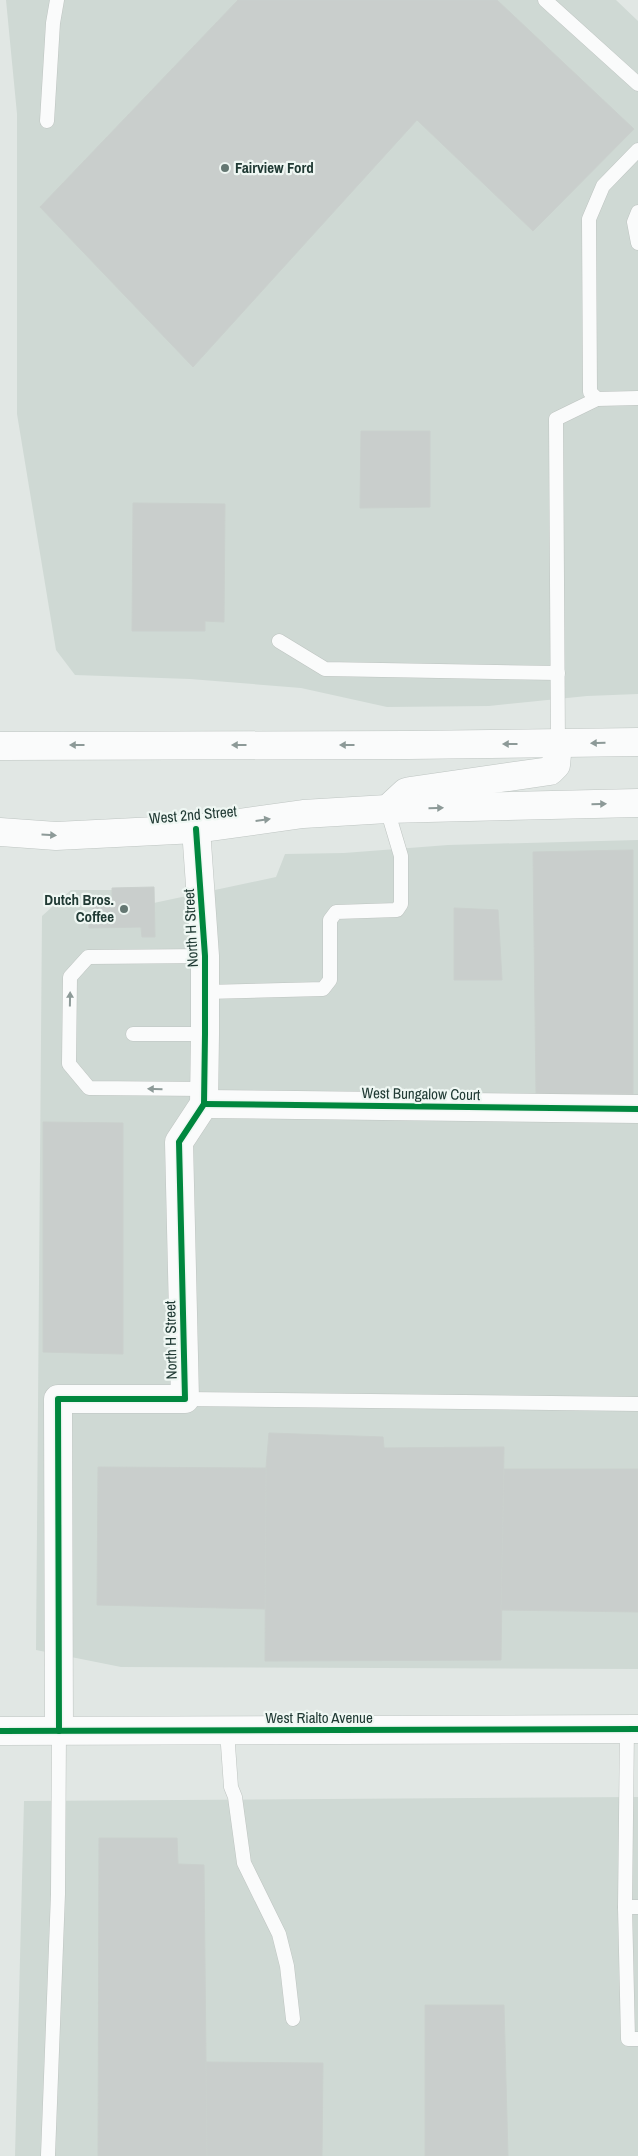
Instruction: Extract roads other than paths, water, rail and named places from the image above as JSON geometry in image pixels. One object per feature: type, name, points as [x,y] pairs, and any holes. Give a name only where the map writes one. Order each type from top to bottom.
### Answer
[{"type":"street","points":[[0,746],[638,742]]},
{"type":"street","points":[[387,809],[408,791],[550,771],[556,765],[558,744]]},
{"type":"street","name":"West 2nd Street","points":[[0,832],[56,836],[196,830],[303,814],[387,809],[638,803]]},
{"type":"street","name":"North H Street","points":[[59,1731],[58,1399],[185,1398],[179,1142],[204,1097],[205,956],[196,830]]},
{"type":"street","name":"West Bungalow Court","points":[[204,1097],[638,1108]]},
{"type":"street","name":"West Rialto Avenue","points":[[0,1731],[632,1728]]},
{"type":"lane","points":[[47,121],[53,23],[57,0]]},
{"type":"lane","points":[[545,0],[638,84]]},
{"type":"lane","points":[[597,399],[590,392],[589,219],[603,186],[638,150]]},
{"type":"lane","points":[[638,212],[634,222],[638,242]]},
{"type":"lane","points":[[558,744],[556,418],[597,399],[638,398]]},
{"type":"lane","points":[[279,641],[325,669],[558,674]]},
{"type":"lane","points":[[206,992],[323,989],[330,980],[330,920],[336,912],[397,910],[401,904],[401,856],[387,809]]},
{"type":"lane","points":[[204,1097],[89,1088],[69,1064],[69,1045],[70,977],[88,958],[205,956]]},
{"type":"lane","points":[[133,1034],[205,1034]]},
{"type":"lane","points":[[185,1398],[638,1404]]},
{"type":"lane","points":[[632,1728],[632,1907],[628,2040],[638,2039]]},
{"type":"lane","points":[[48,2155],[58,1894],[59,1731]]},
{"type":"lane","points":[[227,1731],[231,1786],[235,1797],[244,1863],[279,1934],[287,1966],[293,2019]]},
{"type":"place","name":"Fairview Ford","points":[[225,168]]},
{"type":"place","name":"Dutch Bros. Coffee","points":[[124,909]]}]
